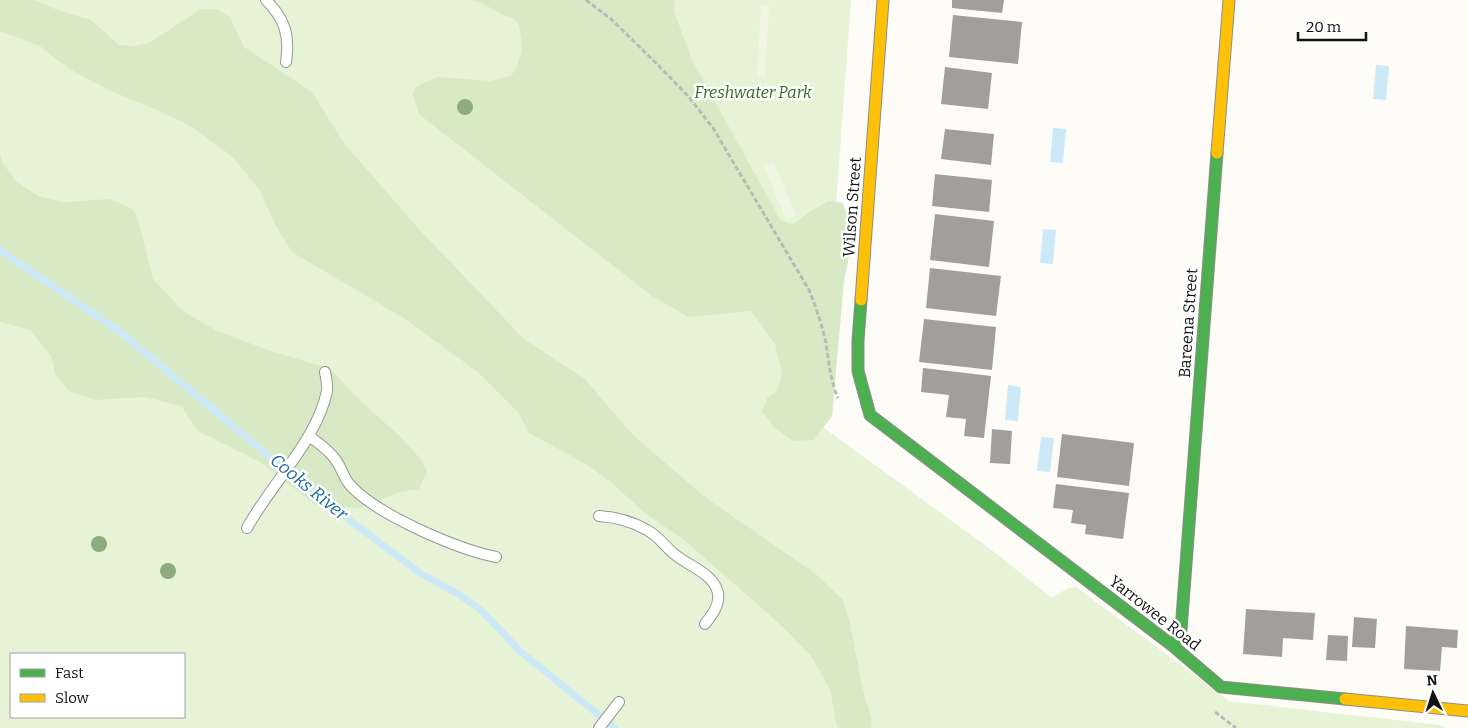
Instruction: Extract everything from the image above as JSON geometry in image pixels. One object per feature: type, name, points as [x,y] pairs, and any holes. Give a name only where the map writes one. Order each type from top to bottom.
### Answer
[{"type":"street","name":"Wilson Street","points":[[870,415],[858,371],[858,341],[883,0]]},
{"type":"street","name":"Bareena Street","points":[[1173,646],[1181,630],[1229,0]]},
{"type":"street","name":"Yarrowee Road","points":[[870,415],[1173,646],[1222,687],[1468,711]]},
{"type":"lane","points":[[266,0],[284,24],[288,50],[286,62]]},
{"type":"lane","points":[[247,528],[272,488],[309,436],[317,421],[327,389],[325,372]]},
{"type":"lane","points":[[309,436],[327,450],[336,460],[350,485],[364,497],[414,527],[480,554],[496,557]]},
{"type":"lane","points":[[599,516],[618,519],[649,531],[678,557],[707,577],[718,591],[718,599],[717,606],[705,624]]},
{"type":"lane","points":[[599,728],[619,702]]},
{"type":"green space","name":"Freshwater Park","points":[[0,0],[851,0],[820,425],[989,548],[1052,598],[1068,588],[1076,587],[1229,701],[1439,725],[1447,728],[0,728]]},
{"type":"green space","points":[[0,0],[35,0],[55,9],[91,20],[119,45],[134,46],[149,43],[201,9],[217,9],[230,17],[244,47],[312,92],[344,143],[416,226],[524,339],[584,378],[633,435],[705,497],[816,574],[843,600],[850,623],[861,682],[872,721],[871,728],[840,728],[837,726],[830,689],[811,656],[783,627],[684,540],[645,513],[612,483],[586,464],[529,433],[518,412],[478,372],[402,317],[292,252],[276,226],[260,191],[233,157],[189,125],[113,92],[78,74],[40,46],[0,31]]},
{"type":"green space","points":[[467,0],[675,0],[674,11],[692,60],[781,221],[794,224],[809,212],[829,201],[842,203],[850,218],[851,247],[844,281],[832,416],[814,440],[793,441],[774,427],[762,412],[767,398],[778,390],[782,373],[775,344],[751,311],[688,317],[652,296],[420,115],[412,94],[417,86],[437,77],[490,81],[511,76],[518,62],[521,50],[521,37],[518,22],[479,2]]},
{"type":"green space","points":[[761,5],[769,5],[765,77],[757,76]]},
{"type":"green space","points":[[0,153],[2,162],[16,181],[38,196],[64,202],[110,199],[133,209],[138,219],[153,279],[183,311],[215,330],[265,349],[330,369],[367,407],[399,435],[419,457],[427,471],[419,489],[400,492],[360,508],[317,506],[260,462],[198,431],[181,406],[146,397],[95,400],[69,391],[55,373],[51,356],[30,330],[0,322]]},
{"type":"green space","points":[[774,163],[796,216],[786,220],[764,166]]},
{"type":"water","points":[[1376,65],[1389,66],[1386,100],[1373,99]]},
{"type":"water","points":[[1053,128],[1066,129],[1063,163],[1050,162]]},
{"type":"water","points":[[1043,229],[1056,230],[1053,264],[1040,263]]},
{"type":"water","points":[[1008,385],[1021,387],[1018,421],[1005,420]]},
{"type":"water","points":[[1041,437],[1054,438],[1050,472],[1037,471]]},
{"type":"building","points":[[952,0],[1004,0],[1002,13],[952,8]]},
{"type":"building","points":[[953,15],[1022,22],[1018,64],[949,57]]},
{"type":"building","points":[[945,67],[992,73],[988,109],[941,104]]},
{"type":"building","points":[[945,129],[994,134],[991,165],[941,159]]},
{"type":"building","points":[[935,174],[992,180],[989,212],[932,206]]},
{"type":"building","points":[[935,214],[994,221],[989,267],[930,260]]},
{"type":"building","points":[[930,268],[1001,276],[996,316],[926,308]]},
{"type":"building","points":[[924,319],[996,327],[992,370],[919,362]]},
{"type":"building","points":[[923,368],[991,376],[984,438],[964,436],[966,419],[946,417],[949,395],[921,392]]},
{"type":"building","points":[[992,429],[1012,431],[1010,464],[990,463]]},
{"type":"building","points":[[1062,434],[1134,443],[1129,486],[1057,477]]},
{"type":"building","points":[[1056,484],[1129,493],[1123,539],[1085,534],[1086,525],[1071,523],[1073,510],[1053,508]]},
{"type":"building","points":[[1246,609],[1315,613],[1313,640],[1283,638],[1282,657],[1243,654]]},
{"type":"building","points":[[1354,617],[1377,619],[1375,648],[1352,647]]},
{"type":"building","points":[[1406,626],[1458,630],[1457,648],[1442,647],[1440,671],[1404,669]]},
{"type":"building","points":[[1328,635],[1348,636],[1347,661],[1326,660]]},
{"type":"waterway","name":"Cooks River","points":[[0,250],[123,334],[312,492],[420,573],[458,594],[481,610],[521,652],[615,728]]},
{"type":"traffic: fast","points":[[1173,646],[1181,630],[1217,153]]},
{"type":"traffic: fast","points":[[861,300],[858,371],[870,415],[1173,646],[1221,687],[1345,699]]},
{"type":"traffic: slow","points":[[861,300],[883,0]]},
{"type":"traffic: slow","points":[[1217,153],[1229,0]]},
{"type":"traffic: slow","points":[[1345,699],[1468,711]]}]
